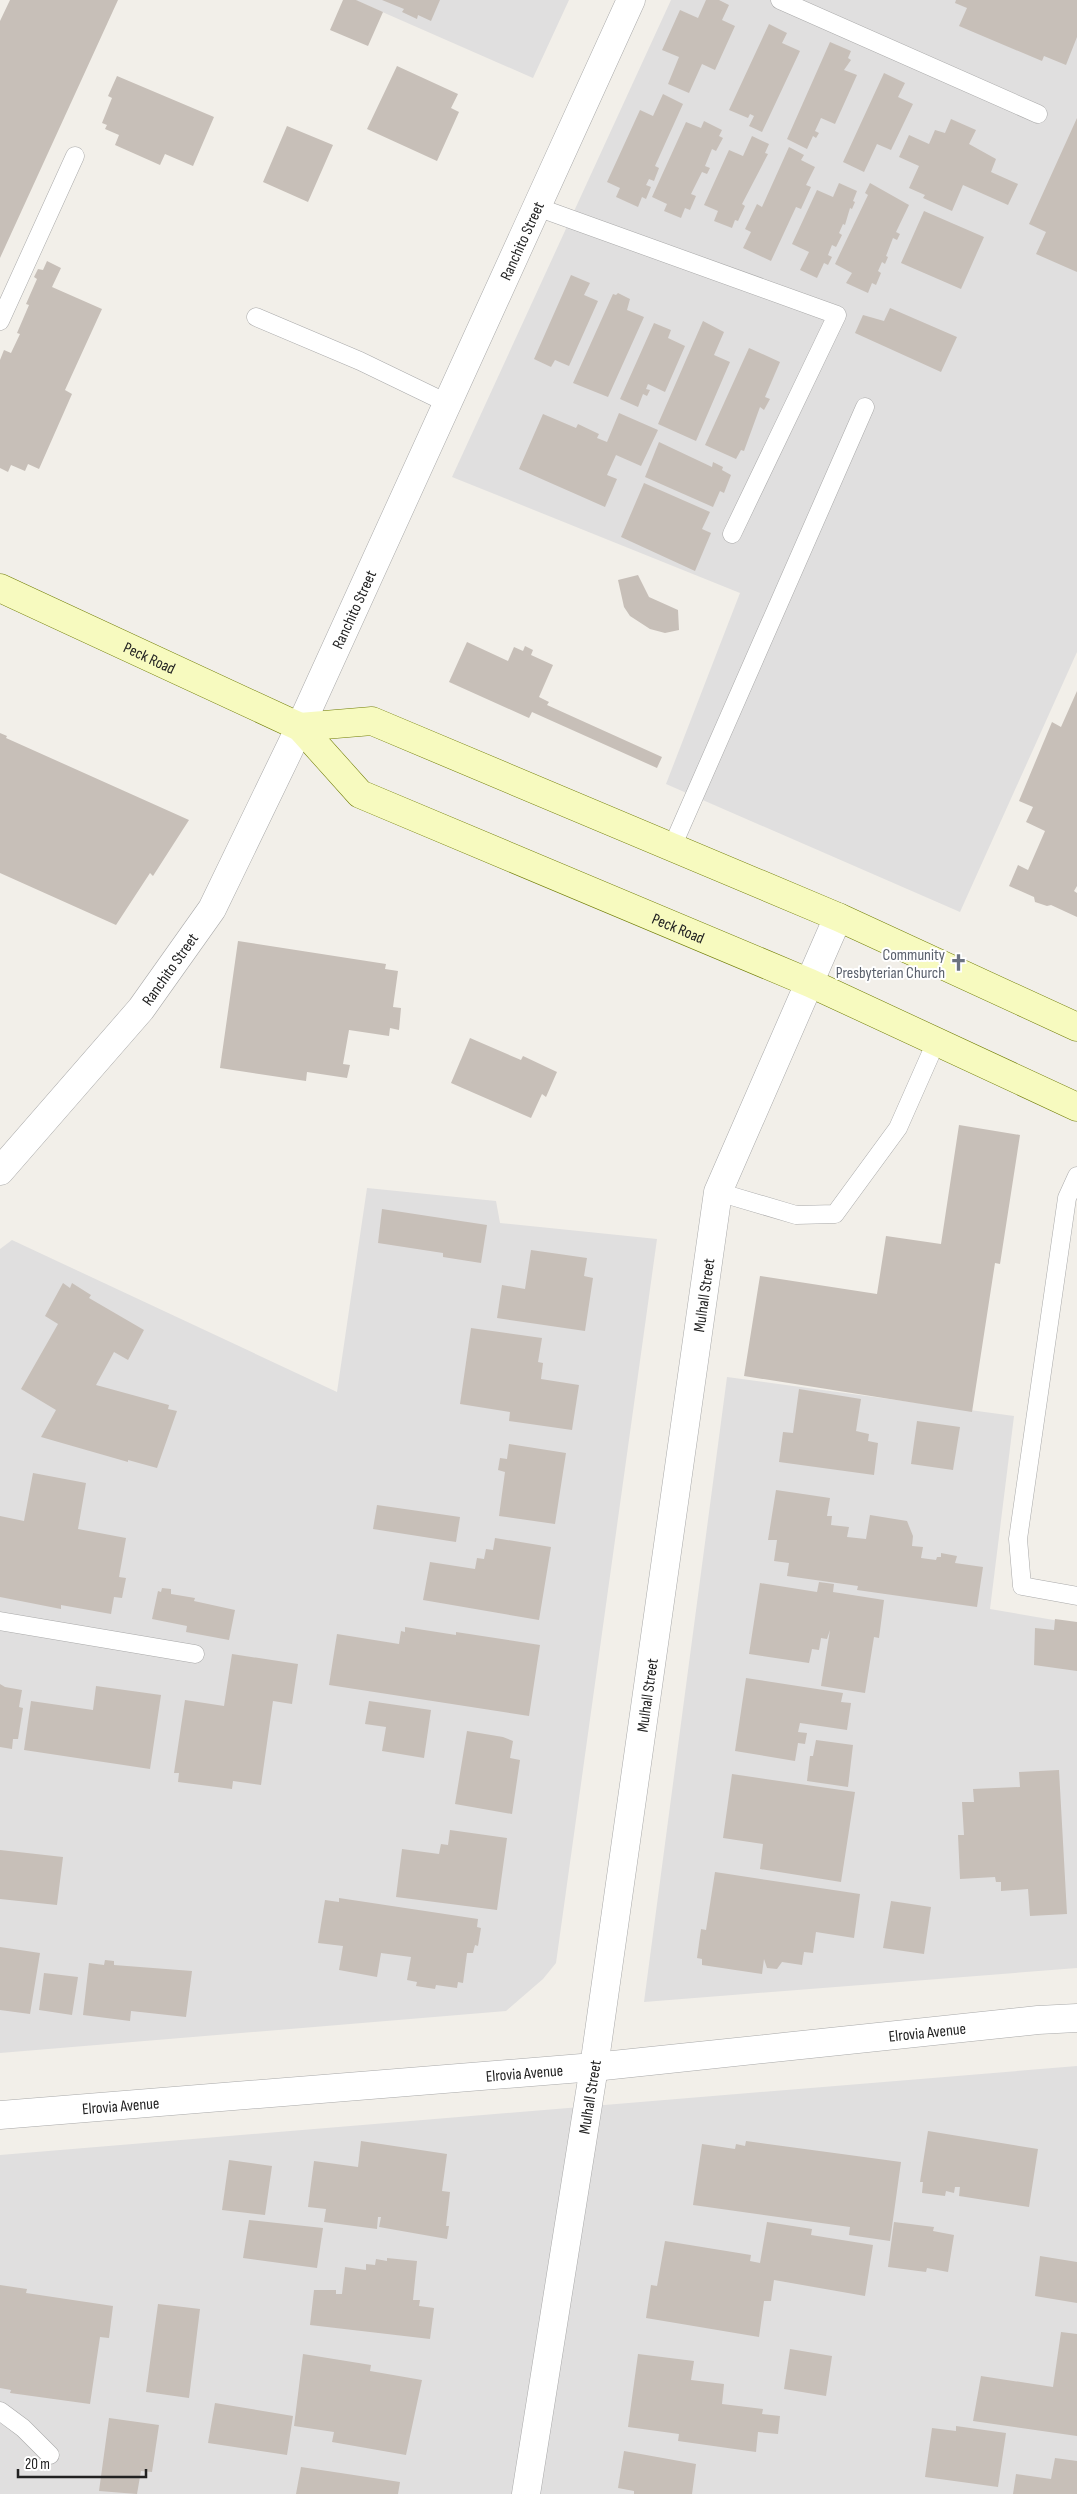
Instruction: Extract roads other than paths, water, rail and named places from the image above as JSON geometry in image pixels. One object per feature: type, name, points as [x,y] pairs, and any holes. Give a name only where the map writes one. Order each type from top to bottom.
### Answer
[{"type":"main road","name":"Peck Road","points":[[0,588],[300,727],[360,794],[810,983],[1077,1107]]},
{"type":"main road","name":"Peck Road","points":[[300,727],[372,721],[838,917],[1077,1028]]},
{"type":"street","name":"Ranchito Street","points":[[0,1171],[140,1009],[212,909],[300,727],[631,0]]},
{"type":"street","name":"Mulhall Street","points":[[526,2494],[594,2067],[718,1192],[838,917]]},
{"type":"street","name":"Elrovia Avenue","points":[[0,2115],[594,2067],[1038,2020],[1077,2018]]},
{"type":"lane","points":[[780,0],[1038,114]]},
{"type":"lane","points":[[0,321],[75,156]]},
{"type":"lane","points":[[537,207],[837,315],[732,534]]},
{"type":"lane","points":[[256,317],[360,361],[447,404]]},
{"type":"lane","points":[[672,847],[865,407]]},
{"type":"lane","points":[[718,1192],[796,1215],[835,1214],[898,1128],[936,1042]]},
{"type":"lane","points":[[1077,1176],[1067,1198],[1070,1238],[1018,1540],[1022,1586],[1077,1596]]},
{"type":"lane","points":[[0,1621],[195,1654]]},
{"type":"lane","points":[[0,2411],[24,2428],[50,2455]]},
{"type":"place","name":"Community Presbyterian Church","points":[[959,963]]}]
